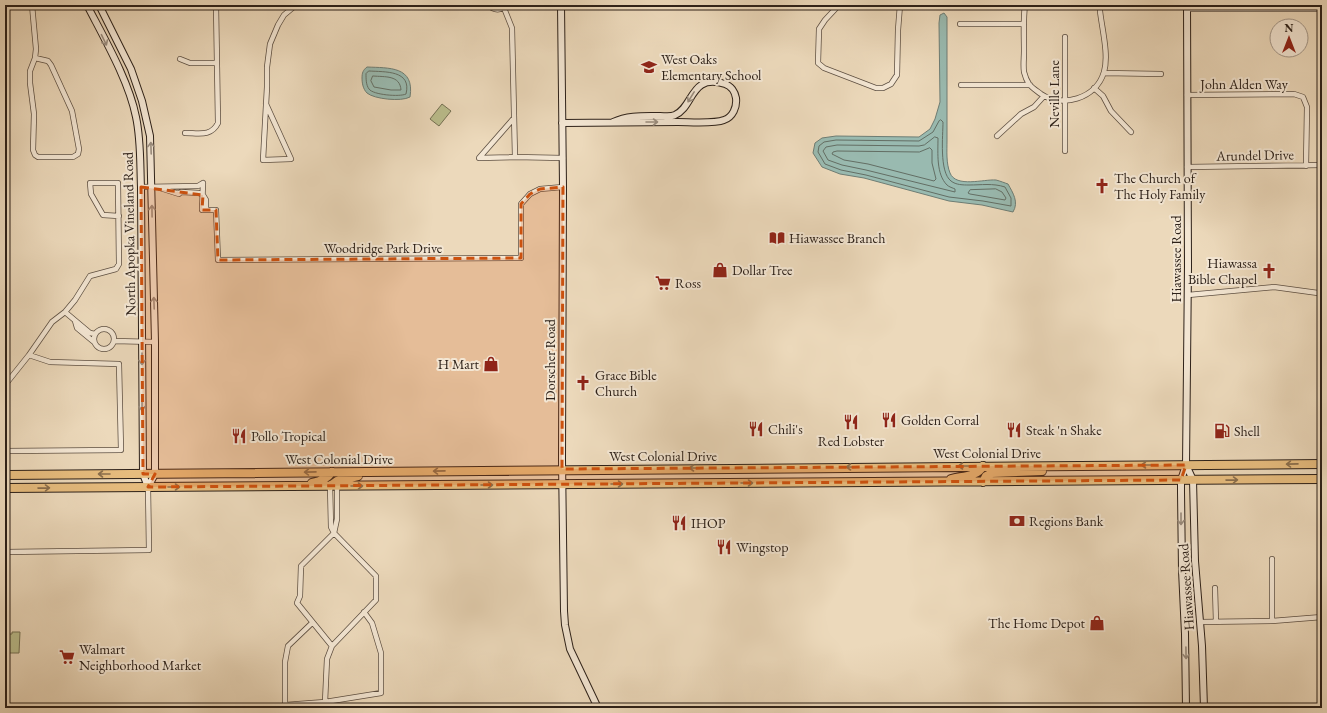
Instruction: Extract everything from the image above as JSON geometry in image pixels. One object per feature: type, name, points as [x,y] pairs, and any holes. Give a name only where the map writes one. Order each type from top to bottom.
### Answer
[{"type":"highway","name":"West Colonial Drive","points":[[5,475],[1322,464]]},
{"type":"highway","points":[[932,482],[975,474],[980,471],[982,466]]},
{"type":"highway","points":[[983,482],[986,476],[992,474],[1051,471],[1059,466]]},
{"type":"highway","points":[[789,483],[790,468]]},
{"type":"highway","points":[[290,486],[320,481],[328,477],[332,472]]},
{"type":"highway","points":[[334,486],[337,480],[377,472]]},
{"type":"highway","name":"West Colonial Drive","points":[[5,488],[1322,479]]},
{"type":"street","points":[[32,5],[32,19],[35,37],[35,58],[30,71],[34,114],[33,150],[38,157],[72,157],[78,154],[79,149],[72,112],[51,65],[48,61],[35,58]]},
{"type":"street","name":"North Apopka Vineland Road","points":[[87,5],[117,65],[128,91],[136,116],[139,140],[141,187],[143,474]]},
{"type":"street","name":"North Apopka Vineland Road","points":[[99,5],[131,69],[142,101],[150,136],[155,342],[155,474]]},
{"type":"street","points":[[185,133],[209,133],[218,123],[216,5]]},
{"type":"street","points":[[266,104],[291,159],[263,160],[267,67],[270,44],[284,15],[296,5]]},
{"type":"street","points":[[488,5],[495,9],[506,7],[512,28],[515,157]]},
{"type":"street","name":"Dorscher Road","points":[[561,5],[563,158],[562,485],[564,611],[565,626],[573,655],[598,708]]},
{"type":"street","points":[[839,5],[824,20],[819,29],[818,63],[824,68],[860,82],[876,88],[883,88],[891,84],[897,75],[900,5]]},
{"type":"street","points":[[1024,5],[1024,73],[1030,84],[1044,96],[1056,100],[1076,99],[1086,95],[1094,88],[1104,72],[1105,60],[1100,5]]},
{"type":"street","points":[[1187,7],[1318,9]]},
{"type":"street","name":"Hiawassee Road","points":[[1186,708],[1181,480],[1186,465],[1188,295],[1187,7]]},
{"type":"street","points":[[960,24],[1024,24]]},
{"type":"street","name":"Neville Lane","points":[[1065,37],[1065,151]]},
{"type":"street","points":[[180,59],[190,63],[217,63]]},
{"type":"street","points":[[1104,72],[1161,74]]},
{"type":"street","points":[[562,123],[721,121],[728,118],[733,113],[736,96],[732,89],[725,84],[705,84],[695,91],[682,111],[677,114],[667,116],[627,117],[612,122]]},
{"type":"street","points":[[961,85],[1030,84]]},
{"type":"street","points":[[1094,88],[1103,96],[1112,111],[1130,132]]},
{"type":"street","name":"John Alden Way","points":[[1187,95],[1294,94],[1302,97],[1307,107],[1306,166]]},
{"type":"street","points":[[997,136],[1021,114],[1034,107],[1044,96]]},
{"type":"street","points":[[514,118],[479,158],[563,158]]},
{"type":"street","name":"Arundel Drive","points":[[1188,167],[1322,165]]},
{"type":"street","points":[[5,385],[29,355],[52,322],[65,312],[75,300],[90,276],[116,269],[119,264],[119,216],[118,184],[90,183],[91,194],[102,215],[119,216]]},
{"type":"street","name":"Woodridge Park Drive","points":[[160,188],[167,186],[198,186],[203,183],[203,195],[206,200],[204,210],[216,210],[218,260],[521,258],[521,204],[530,194],[540,189],[563,187]]},
{"type":"street","name":"Woodridge Park Drive","points":[[141,187],[160,188],[173,193],[199,193],[203,195]]},
{"type":"street","points":[[1188,295],[1274,287],[1318,293],[1322,295]]},
{"type":"street","points":[[65,312],[90,333],[95,334]]},
{"type":"street","points":[[76,321],[77,328],[98,347],[105,349],[111,346],[114,341],[113,334],[108,330],[101,330],[95,334],[94,342]]},
{"type":"street","points":[[114,341],[155,342]]},
{"type":"street","points":[[5,452],[121,450],[119,364],[50,362],[29,355]]},
{"type":"street","name":"Hiawassee Road","points":[[1186,465],[1193,480],[1195,561],[1200,622],[1204,708]]},
{"type":"street","points":[[5,552],[149,550],[148,487],[143,474]]},
{"type":"street","points":[[148,487],[155,474]]},
{"type":"street","points":[[325,702],[327,659],[332,646],[376,600],[376,576],[334,533],[331,527],[334,486]]},
{"type":"street","points":[[332,646],[297,603],[300,596],[301,566],[334,533]]},
{"type":"street","points":[[1272,559],[1272,622]]},
{"type":"street","points":[[1215,588],[1216,622]]},
{"type":"street","points":[[312,623],[288,646],[285,662],[285,705],[325,702],[381,693],[381,653],[372,623],[364,612]]},
{"type":"street","points":[[1200,622],[1272,622],[1322,617]]},
{"type":"highlighted area","points":[[141,187],[203,195],[202,210],[216,210],[218,260],[521,258],[521,204],[530,194],[540,189],[563,187],[562,469],[1186,465],[1181,480],[983,482],[148,487],[155,474],[143,474]]},
{"type":"green space","points":[[442,104],[451,111],[439,126],[430,119]]},
{"type":"green space","points":[[12,632],[20,632],[19,653],[5,653],[5,634],[12,634]]},
{"type":"water","points":[[944,13],[947,17],[947,153],[950,173],[953,178],[964,182],[996,180],[1008,184],[1015,201],[1015,208],[1013,212],[982,205],[949,201],[864,178],[840,174],[822,167],[813,153],[815,143],[822,138],[836,136],[919,137],[930,129],[935,119],[940,102],[939,23],[940,15]]},
{"type":"water","points":[[367,67],[392,69],[404,74],[408,79],[410,97],[406,99],[388,99],[375,97],[367,93],[363,86],[362,75]]},
{"type":"place","name":"West Oaks Elementary School","points":[[649,67]]},
{"type":"place","name":"The Church of The Holy Family","points":[[1102,186]]},
{"type":"place","name":"Hiawassee Branch","points":[[777,238]]},
{"type":"place","name":"Dollar Tree","points":[[720,270]]},
{"type":"place","name":"Hiawassa Bible Chapel","points":[[1269,271]]},
{"type":"place","name":"Ross","points":[[663,283]]},
{"type":"place","name":"H Mart","points":[[491,364]]},
{"type":"place","name":"Grace Bible Church","points":[[583,383]]},
{"type":"place","name":"Golden Corral","points":[[889,420]]},
{"type":"place","name":"Red Lobster","points":[[851,422]]},
{"type":"place","name":"Chili's","points":[[756,429]]},
{"type":"place","name":"Steak 'n Shake","points":[[1014,430]]},
{"type":"place","name":"Shell","points":[[1222,431]]},
{"type":"place","name":"Pollo Tropical","points":[[239,436]]},
{"type":"place","name":"Regions Bank","points":[[1017,521]]},
{"type":"place","name":"IHOP","points":[[679,523]]},
{"type":"place","name":"Wingstop","points":[[724,547]]},
{"type":"place","name":"The Home Depot","points":[[1097,623]]},
{"type":"place","name":"Walmart Neighborhood Market","points":[[67,657]]}]
